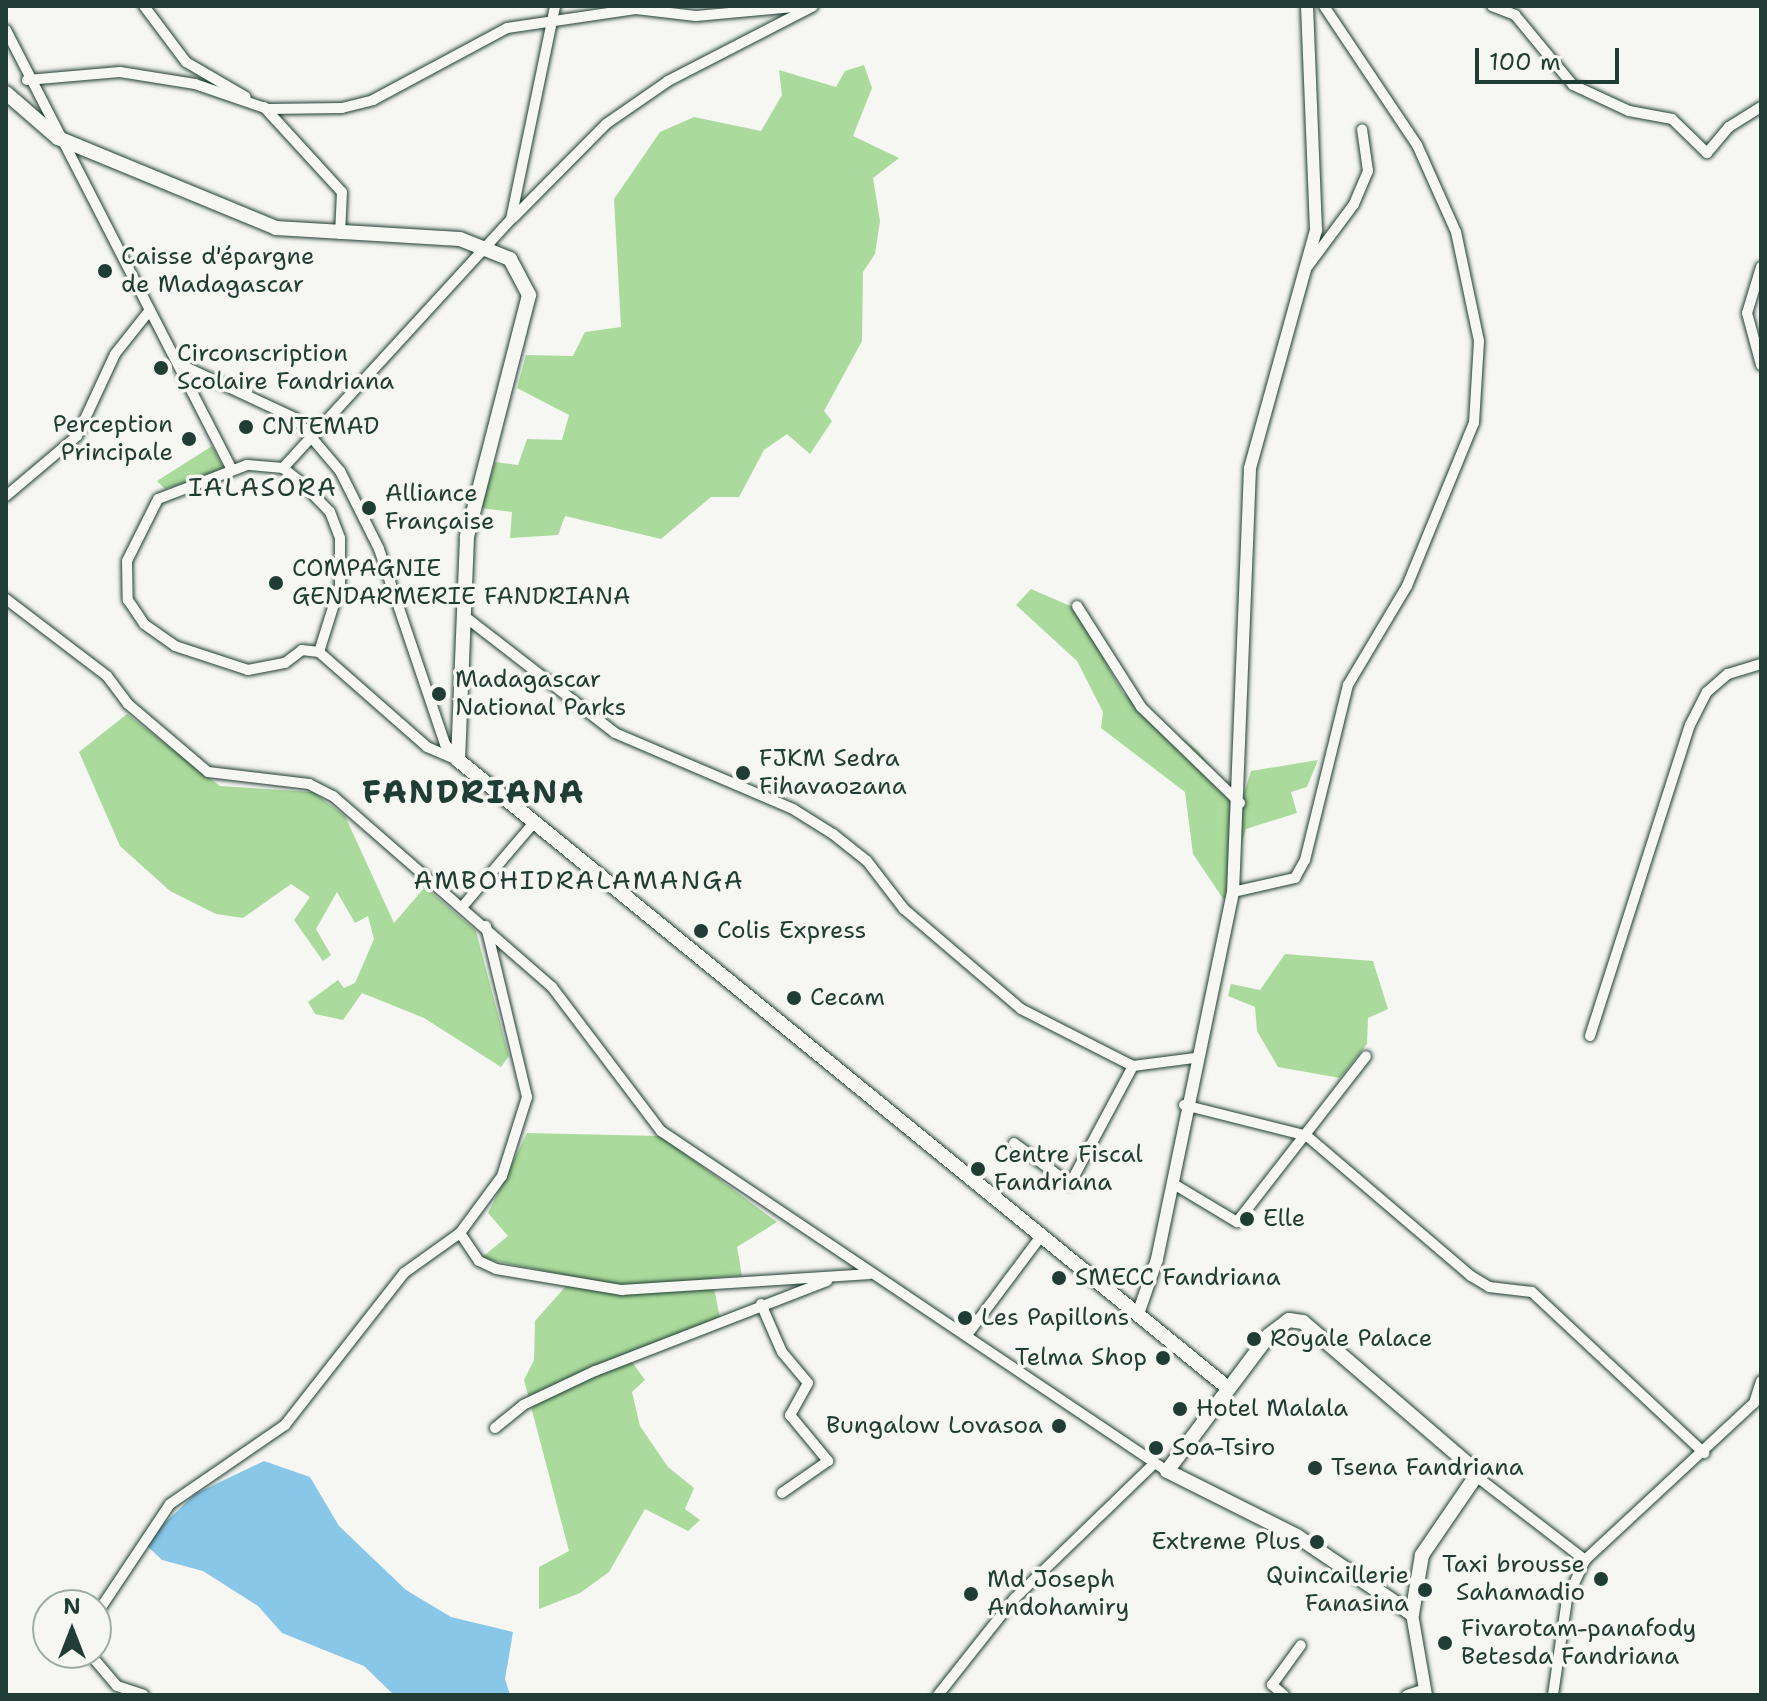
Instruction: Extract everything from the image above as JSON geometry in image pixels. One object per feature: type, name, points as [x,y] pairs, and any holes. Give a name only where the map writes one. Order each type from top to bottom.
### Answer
[{"type":"main road","points":[[6,93],[58,138],[276,228],[491,247],[510,259],[529,295],[467,537],[461,614],[458,760],[531,826],[1228,1388]]},
{"type":"main road","points":[[1303,1322],[1476,1476],[1422,1555],[1412,1614],[1297,1536],[1161,1467],[1228,1388],[1279,1325],[1303,1322]]},
{"type":"street","points":[[144,6],[186,62],[268,109],[342,192],[340,234]]},
{"type":"street","points":[[511,219],[555,6]]},
{"type":"street","points":[[27,80],[120,72],[195,84],[268,109],[373,100],[507,28],[636,9],[696,16],[805,6]]},
{"type":"street","points":[[283,468],[312,433],[491,247],[511,219],[631,106],[813,6]]},
{"type":"street","points":[[1138,1314],[1172,1183],[1184,1105],[1233,892],[1240,803],[1250,468],[1308,266],[1318,193],[1307,6]]},
{"type":"street","points":[[1233,892],[1295,878],[1305,860],[1348,685],[1407,586],[1474,423],[1479,341],[1456,232],[1417,145],[1324,6]]},
{"type":"street","points":[[1492,6],[1515,15],[1573,85],[1629,111],[1672,119],[1707,153],[1729,127],[1761,107]]},
{"type":"street","points":[[6,30],[27,80],[179,364],[232,470]]},
{"type":"street","points":[[1308,266],[1363,182],[1362,129]]},
{"type":"street","points":[[1761,267],[1747,313],[1761,365]]},
{"type":"street","points":[[6,496],[77,436],[115,354],[150,310]]},
{"type":"street","points":[[179,364],[312,433],[379,549],[445,744],[458,760]]},
{"type":"street","points":[[319,652],[336,609],[340,538],[330,512],[283,468],[232,470],[158,499],[127,561],[128,600],[144,624],[212,663],[248,670],[285,663],[302,650],[319,652],[427,747],[458,760]]},
{"type":"street","points":[[6,599],[107,676],[128,704],[208,772],[320,788],[486,926],[590,1030],[661,1131],[869,1274],[967,1335],[1161,1467],[1015,1598],[938,1695]]},
{"type":"street","points":[[1077,606],[1141,707],[1240,803]]},
{"type":"street","points":[[461,614],[615,733],[793,809],[833,834],[867,861],[904,909],[1021,1009],[1133,1066],[1195,1058]]},
{"type":"street","points":[[1590,1036],[1690,725],[1728,674],[1761,664]]},
{"type":"street","points":[[463,906],[531,826]]},
{"type":"street","points":[[112,1591],[170,1504],[285,1425],[404,1273],[460,1233],[502,1176],[526,1112],[526,1082],[486,926]]},
{"type":"street","points":[[1172,1183],[1237,1222],[1307,1136],[1366,1056]]},
{"type":"street","points":[[1014,1143],[1070,1184],[1133,1066]]},
{"type":"street","points":[[1184,1105],[1307,1136],[1471,1276],[1489,1287],[1532,1292],[1704,1453]]},
{"type":"street","points":[[460,1233],[479,1261],[496,1269],[622,1290],[834,1279],[869,1274]]},
{"type":"street","points":[[967,1335],[1041,1236]]},
{"type":"street","points":[[495,1428],[523,1405],[595,1371],[761,1304],[834,1279]]},
{"type":"street","points":[[761,1304],[782,1352],[808,1383],[790,1415],[828,1461],[782,1493]]},
{"type":"street","points":[[1553,1695],[1567,1599],[1585,1560],[1704,1453],[1754,1403],[1761,1381]]},
{"type":"street","points":[[1476,1476],[1585,1560]]},
{"type":"street","points":[[1407,1695],[1426,1692],[1412,1614]]},
{"type":"street","points":[[1284,1695],[1272,1685],[1301,1645]]},
{"type":"street","points":[[101,1669],[118,1691],[144,1695]]},
{"type":"green space","points":[[864,65],[872,88],[853,136],[899,158],[873,178],[880,221],[875,254],[863,272],[862,341],[824,411],[832,421],[810,454],[787,434],[764,450],[739,497],[711,497],[661,539],[565,516],[558,535],[510,538],[512,512],[481,508],[495,462],[518,465],[527,439],[562,440],[569,415],[517,388],[526,355],[573,356],[585,332],[621,327],[614,199],[660,132],[694,117],[761,131],[782,95],[779,70],[836,87],[845,71]]},
{"type":"green space","points":[[212,446],[224,469],[218,473],[165,489],[157,481]]},
{"type":"green space","points":[[1031,589],[1075,608],[1123,693],[1197,750],[1241,803],[1251,771],[1318,760],[1307,787],[1291,792],[1297,813],[1246,829],[1224,900],[1193,854],[1185,792],[1101,728],[1103,712],[1077,661],[1016,605]]},
{"type":"green space","points":[[127,714],[220,786],[313,792],[345,816],[394,923],[425,887],[476,931],[509,1056],[501,1067],[424,1018],[362,993],[343,1020],[315,1014],[308,1002],[338,980],[344,988],[355,983],[374,939],[368,916],[355,923],[337,892],[316,929],[331,955],[323,961],[294,920],[310,897],[291,884],[243,918],[216,914],[170,891],[120,846],[79,752]]},
{"type":"green space","points":[[1285,954],[1373,961],[1388,1009],[1368,1018],[1367,1044],[1340,1078],[1278,1067],[1257,1031],[1255,1007],[1228,996],[1231,984],[1260,990]]},
{"type":"green space","points":[[527,1133],[661,1136],[777,1222],[737,1247],[742,1276],[712,1278],[720,1318],[627,1355],[645,1380],[632,1392],[640,1426],[668,1467],[694,1488],[685,1509],[700,1520],[688,1531],[645,1509],[609,1572],[580,1593],[539,1609],[539,1567],[569,1551],[524,1380],[534,1360],[535,1321],[574,1277],[481,1258],[508,1236],[488,1213]]},
{"type":"water","points":[[264,1461],[310,1477],[339,1526],[406,1590],[451,1617],[513,1632],[505,1679],[510,1695],[394,1695],[364,1666],[282,1633],[258,1606],[203,1571],[162,1560],[144,1543],[195,1494]]},
{"type":"place","name":"Caisse d'épargne de Madagascar","points":[[105,271]]},
{"type":"place","name":"Circonscription Scolaire Fandriana","points":[[161,368]]},
{"type":"place","name":"CNTEMAD","points":[[246,427]]},
{"type":"place","name":"Perception Principale","points":[[189,439]]},
{"type":"place","name":"Alliance Française","points":[[369,508]]},
{"type":"place","name":"COMPAGNIE GENDARMERIE FANDRIANA","points":[[276,583]]},
{"type":"place","name":"Madagascar National Parks","points":[[439,694]]},
{"type":"place","name":"FJKM Sedra Fihavaozana","points":[[743,773]]},
{"type":"place","name":"Colis Express","points":[[701,931]]},
{"type":"place","name":"Cecam","points":[[794,998]]},
{"type":"place","name":"Centre Fiscal Fandriana","points":[[978,1169]]},
{"type":"place","name":"Elle","points":[[1247,1219]]},
{"type":"place","name":"SMECC Fandriana","points":[[1059,1278]]},
{"type":"place","name":"Les Papillons","points":[[965,1318]]},
{"type":"place","name":"Royale Palace","points":[[1254,1339]]},
{"type":"place","name":"Telma Shop","points":[[1163,1358]]},
{"type":"place","name":"Hotel Malala","points":[[1180,1409]]},
{"type":"place","name":"Bungalow Lovasoa","points":[[1059,1426]]},
{"type":"place","name":"Soa-Tsiro","points":[[1156,1448]]},
{"type":"place","name":"Tsena Fandriana","points":[[1315,1468]]},
{"type":"place","name":"Extreme Plus","points":[[1317,1542]]},
{"type":"place","name":"Taxi brousse Sahamadio","points":[[1601,1579]]},
{"type":"place","name":"Quincaillerie Fanasina","points":[[1425,1590]]},
{"type":"place","name":"Md Joseph Andohamiry","points":[[971,1594]]},
{"type":"place","name":"Fivarotam-panafody Betesda Fandriana","points":[[1445,1643]]},
{"type":"district","name":"IALASORA","points":[[263,487]]},
{"type":"district","name":"FANDRIANA","points":[[474,792]]},
{"type":"district","name":"AMBOHIDRALAMANGA","points":[[579,880]]}]
